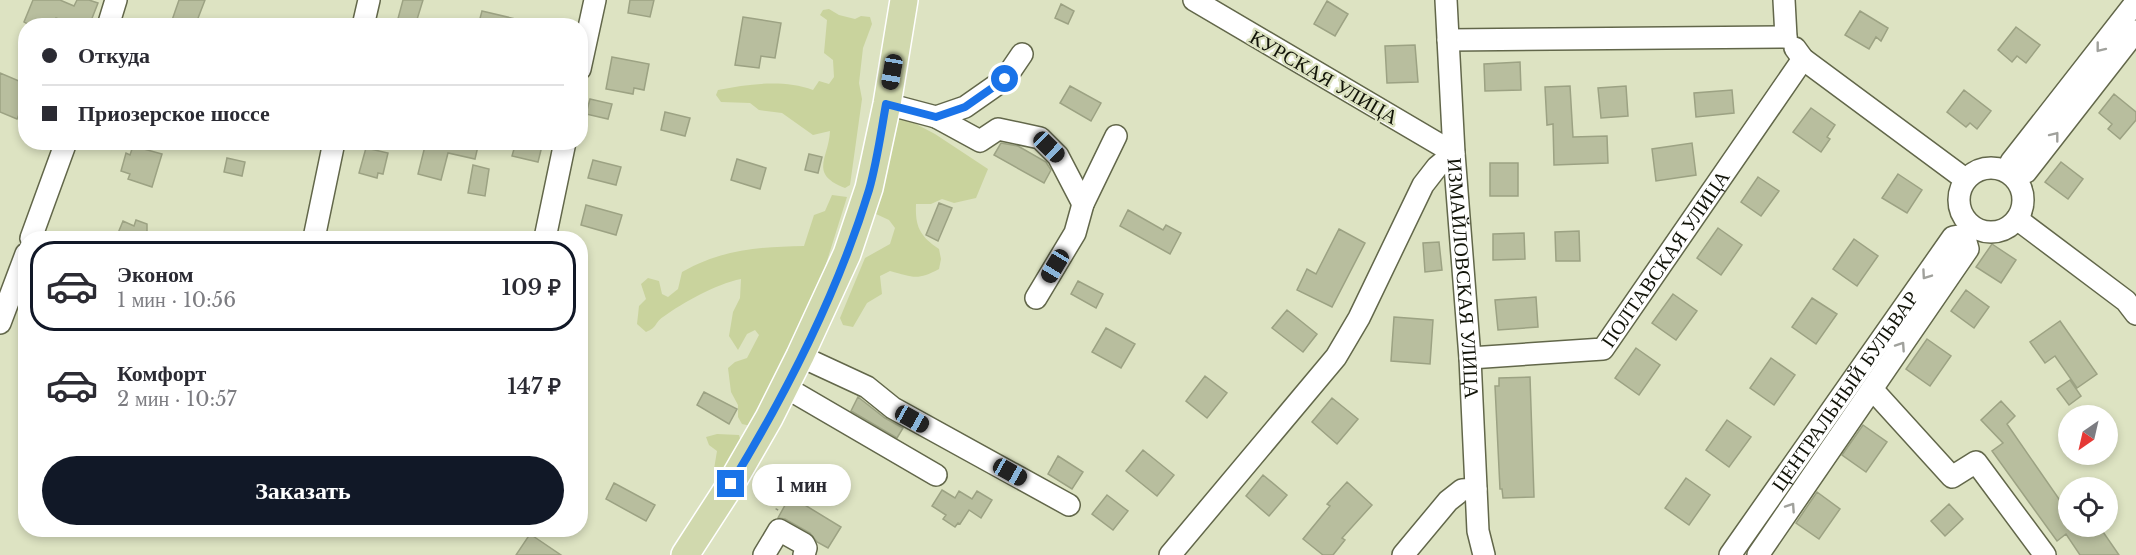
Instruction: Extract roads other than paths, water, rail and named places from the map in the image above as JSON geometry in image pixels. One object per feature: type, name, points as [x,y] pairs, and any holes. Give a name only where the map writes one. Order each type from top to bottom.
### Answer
[{"type":"main road","points":[[685,555],[740,468],[785,387],[847,254],[869,188],[904,0]]},
{"type":"street","points":[[111,18],[117,0]]},
{"type":"street","points":[[365,18],[369,0]]},
{"type":"street","points":[[588,32],[595,0]]},
{"type":"street","name":"КУРСКАЯ УЛИЦА","points":[[1194,0],[1454,153]]},
{"type":"street","name":"ИЗМАЙЛОВСКАЯ УЛИЦА","points":[[1446,0],[1454,153],[1470,358],[1478,531],[1485,555]]},
{"type":"street","points":[[1784,0],[1786,37],[1803,59],[1965,179]]},
{"type":"street","points":[[2136,2],[2011,162],[2012,172],[2020,185],[2024,199],[2017,219],[2012,225],[1999,232],[1968,231],[1958,204],[1959,191],[1965,179],[1975,171],[1987,167],[2012,172],[2026,172],[2136,31]]},
{"type":"street","points":[[1448,40],[1786,37]]},
{"type":"street","points":[[936,117],[965,107],[1005,79],[1022,54]]},
{"type":"street","name":"ПОЛТАВСКАЯ УЛИЦА","points":[[1470,358],[1604,349],[1803,59]]},
{"type":"street","points":[[886,104],[936,117],[980,141],[998,129],[1040,138],[1058,156],[1083,204]]},
{"type":"street","points":[[1036,298],[1075,233],[1083,204],[1116,136]]},
{"type":"street","points":[[34,231],[63,150]]},
{"type":"street","points":[[315,231],[332,150]]},
{"type":"street","points":[[546,231],[563,150]]},
{"type":"street","points":[[1170,555],[1336,357],[1359,318],[1423,185],[1437,167],[1454,153]]},
{"type":"street","points":[[2017,219],[2133,304]]},
{"type":"street","name":"ЦЕНТРАЛЬНЫЙ БУЛЬВАР","points":[[1730,555],[1953,237],[1968,231],[1968,249],[1872,389],[1768,551]]},
{"type":"street","points":[[0,323],[18,275]]},
{"type":"street","points":[[800,356],[867,387],[893,408],[1069,505]]},
{"type":"street","points":[[785,387],[936,475]]},
{"type":"street","points":[[1872,389],[1952,477],[1976,462],[2045,555]]},
{"type":"street","points":[[1403,555],[1448,501],[1462,490],[1476,489]]},
{"type":"street","points":[[1749,529],[1768,551]]},
{"type":"street","points":[[764,555],[779,530],[804,544],[806,548],[804,555]]}]
